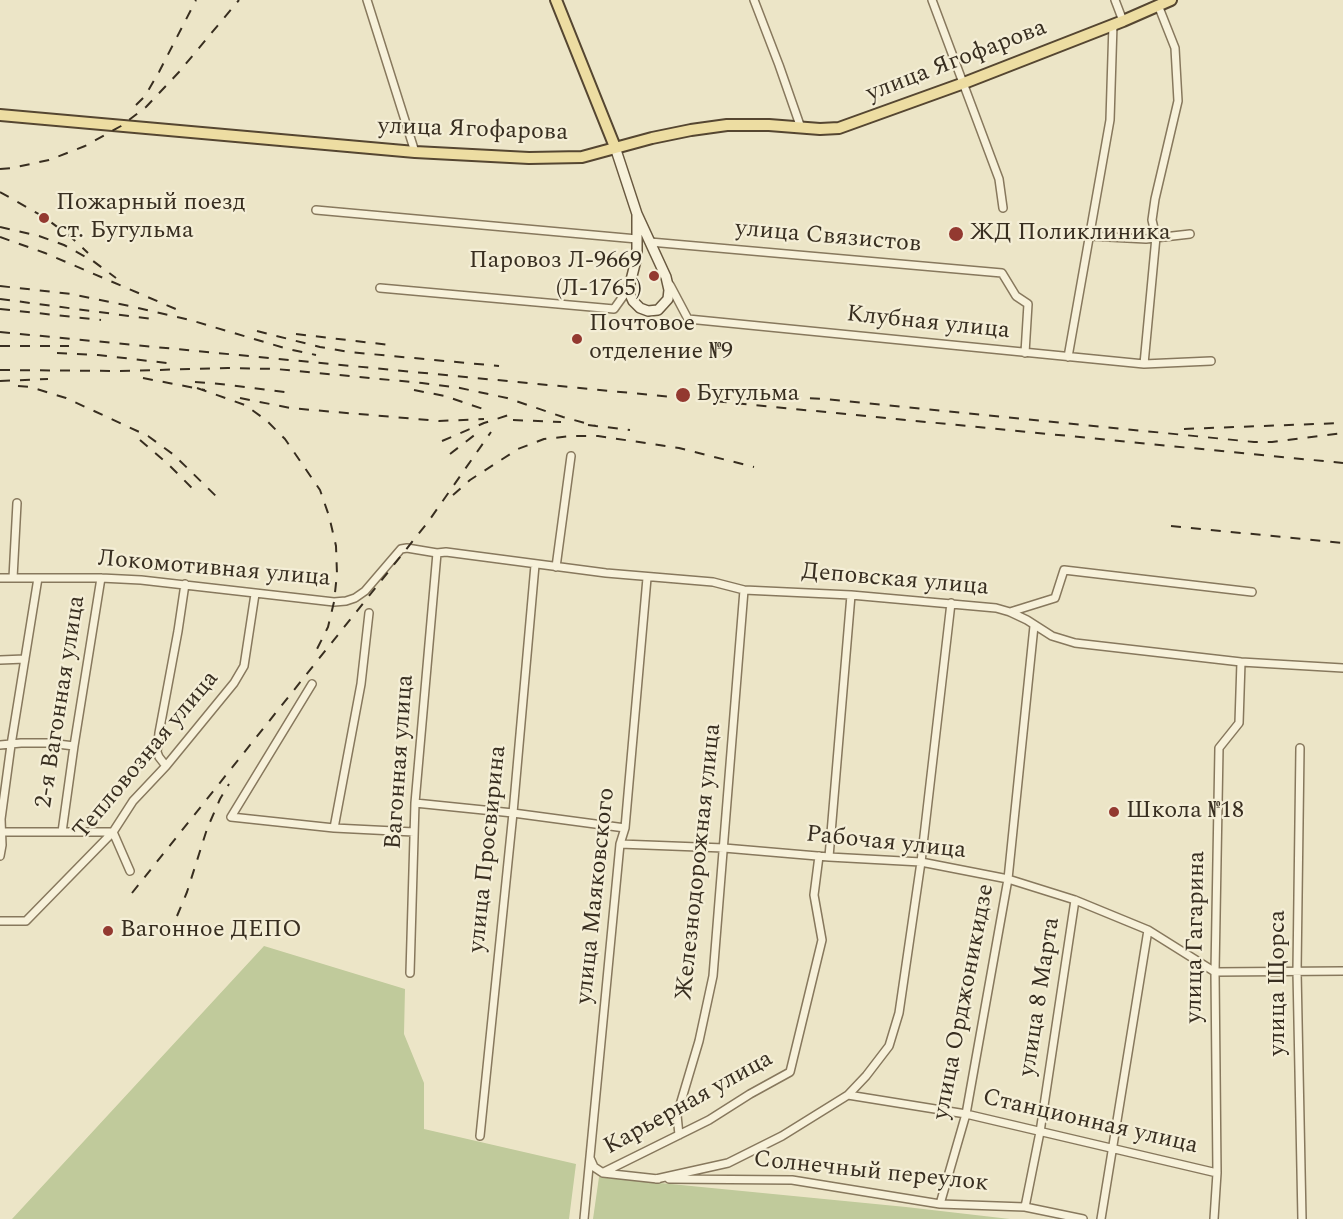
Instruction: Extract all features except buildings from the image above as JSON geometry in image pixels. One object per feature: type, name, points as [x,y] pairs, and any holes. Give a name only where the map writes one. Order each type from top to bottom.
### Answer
[{"type":"main road","points":[[556,0],[615,147]]},
{"type":"main road","name":"улица Ягофарова","points":[[0,115],[415,152],[529,158],[582,157],[639,140],[727,125],[839,128],[964,83],[1171,0]]},
{"type":"street","points":[[367,0],[415,152]]},
{"type":"street","points":[[754,0],[780,65],[801,128]]},
{"type":"street","points":[[932,0],[999,179],[1003,208]]},
{"type":"street","points":[[1068,357],[1110,120],[1118,22],[1115,0]]},
{"type":"street","points":[[1144,364],[1156,237],[1152,220],[1178,101],[1175,48],[1158,5]]},
{"type":"street","points":[[615,147],[637,214],[666,278],[669,290],[668,299],[658,310],[648,311],[638,306],[631,297],[629,288]]},
{"type":"street","points":[[316,210],[637,239]]},
{"type":"street","points":[[380,288],[614,309],[629,288],[637,256],[637,214]]},
{"type":"street","points":[[1090,236],[1146,239],[1190,234]]},
{"type":"street","name":"улица Связистов","points":[[650,242],[1002,273],[1016,296],[1028,304],[1025,353]]},
{"type":"street","name":"Клубная улица","points":[[666,278],[688,319],[1144,364],[1211,361]]},
{"type":"street","points":[[556,567],[572,456]]},
{"type":"street","points":[[13,578],[17,503]]},
{"type":"street","name":"Локомотивная улица","points":[[0,578],[141,580],[324,602],[346,601],[365,591],[401,549],[407,548],[437,554]]},
{"type":"street","name":"Деповская улица","points":[[437,554],[446,552],[647,578],[713,582],[744,590],[851,595],[996,608],[1010,612],[1052,636],[1075,643],[1241,662],[1343,668]]},
{"type":"street","name":"Вагонная улица","points":[[410,973],[415,803],[437,554]]},
{"type":"street","name":"улица Просвирина","points":[[480,1136],[513,813],[535,565]]},
{"type":"street","points":[[1010,612],[1055,598],[1064,570],[1252,592]]},
{"type":"street","points":[[0,856],[1,819],[11,745],[38,578]]},
{"type":"street","name":"2-я Вагонная улица","points":[[62,832],[101,578]]},
{"type":"street","name":"улица Маяковского","points":[[584,1219],[620,844],[625,828],[647,578]]},
{"type":"street","points":[[166,766],[157,752],[185,585]]},
{"type":"street","name":"Железнодорожная улица","points":[[679,1135],[677,1115],[699,1041],[713,976],[744,590]]},
{"type":"street","name":"Тепловозная улица","points":[[0,921],[26,921],[113,832],[133,801],[166,766],[234,683],[244,666],[255,594]]},
{"type":"street","points":[[829,857],[851,595]]},
{"type":"street","points":[[656,1179],[728,1163],[782,1136],[848,1095],[889,1046],[898,1013],[921,862],[951,603]]},
{"type":"street","points":[[334,828],[361,684],[369,613]]},
{"type":"street","name":"улица Орджоникидзе","points":[[940,1204],[966,1114],[1008,879],[1034,626]]},
{"type":"street","points":[[0,660],[25,660]]},
{"type":"street","name":"улица Гагарина","points":[[1214,1219],[1219,748],[1239,723],[1241,662]]},
{"type":"street","points":[[312,684],[231,818],[334,828],[414,832]]},
{"type":"street","points":[[0,745],[49,743],[74,746]]},
{"type":"street","name":"улица Щорса","points":[[1300,748],[1297,971],[1302,1219]]},
{"type":"street","points":[[415,803],[625,828]]},
{"type":"street","points":[[1,832],[113,832],[130,871]]},
{"type":"street","name":"Рабочая улица","points":[[620,844],[724,848],[921,862],[1008,879],[1075,900],[1148,930],[1215,972]]},
{"type":"street","name":"Карьерная улица","points":[[603,1173],[709,1120],[790,1072],[822,940],[814,895],[819,856]]},
{"type":"street","name":"улица 8 Марта","points":[[1025,1207],[1040,1132],[1075,900]]},
{"type":"street","points":[[1101,1219],[1148,930]]},
{"type":"street","points":[[1215,972],[1343,970]]},
{"type":"street","name":"Станционная улица","points":[[848,1095],[966,1114],[1216,1173]]},
{"type":"street","points":[[590,1157],[594,1167],[603,1173]]},
{"type":"street","name":"Солнечный переулок","points":[[603,1173],[656,1179],[792,1180],[940,1204],[1025,1207],[1083,1219]]},
{"type":"green space","points":[[264,946],[405,989],[404,1034],[424,1083],[424,1129],[576,1164],[569,1219],[12,1219]]},
{"type":"green space","points":[[599,1177],[906,1207],[1010,1219],[593,1219]]},
{"type":"railway","points":[[136,105],[145,96],[159,72],[196,0]]},
{"type":"railway","points":[[0,169],[49,160],[85,146],[121,126],[146,107],[179,72],[239,0]]},
{"type":"railway","points":[[0,192],[44,217],[88,253]]},
{"type":"railway","points":[[0,227],[39,236],[64,245],[93,261],[116,278]]},
{"type":"railway","points":[[0,237],[45,253],[178,310]]},
{"type":"railway","points":[[0,286],[71,294],[134,307],[316,355]]},
{"type":"railway","points":[[0,299],[152,319]]},
{"type":"railway","points":[[0,309],[101,320]]},
{"type":"railway","points":[[257,331],[349,352],[499,366]]},
{"type":"railway","points":[[0,332],[1343,463]]},
{"type":"railway","points":[[296,334],[390,345]]},
{"type":"railway","points":[[0,346],[69,346]]},
{"type":"railway","points":[[57,353],[167,363]]},
{"type":"railway","points":[[0,370],[276,369],[460,388],[507,398],[596,426]]},
{"type":"railway","points":[[143,378],[205,390]]},
{"type":"railway","points":[[0,381],[48,379]]},
{"type":"railway","points":[[195,382],[292,393]]},
{"type":"railway","points":[[18,386],[30,387],[66,398],[148,436],[174,455],[222,502]]},
{"type":"railway","points":[[197,388],[245,405],[266,420],[285,439],[320,490],[336,546],[337,574],[328,627],[313,657]]},
{"type":"railway","points":[[414,390],[445,396],[486,410]]},
{"type":"railway","points":[[770,396],[826,399],[1254,442],[1272,442],[1343,433]]},
{"type":"railway","points":[[240,398],[290,408],[439,421],[484,419]]},
{"type":"railway","points":[[442,441],[512,414]]},
{"type":"railway","points":[[513,420],[561,422]]},
{"type":"railway","points":[[1184,429],[1343,423]]},
{"type":"railway","points":[[588,425],[630,430]]},
{"type":"railway","points":[[450,454],[481,430]]},
{"type":"railway","points":[[132,893],[428,522],[491,432]]},
{"type":"railway","points":[[453,495],[470,480],[518,449],[544,439],[571,436],[598,436],[679,448],[754,467]]},
{"type":"railway","points":[[140,440],[195,491]]},
{"type":"railway","points":[[1171,526],[1343,543]]},
{"type":"railway","points":[[177,916],[207,829],[229,784]]},
{"type":"place","name":"Пожарный поезд ст. Бугульма","points":[[44,218]]},
{"type":"place","name":"ЖД Поликлиника","points":[[956,234]]},
{"type":"place","name":"Паровоз Л-9669 (Л-1765)","points":[[654,276]]},
{"type":"place","name":"Почтовое отделение №9","points":[[577,339]]},
{"type":"place","name":"Бугульма","points":[[683,395]]},
{"type":"place","name":"Школа №18","points":[[1114,812]]},
{"type":"place","name":"Вагонное ДЕПО","points":[[108,931]]}]
